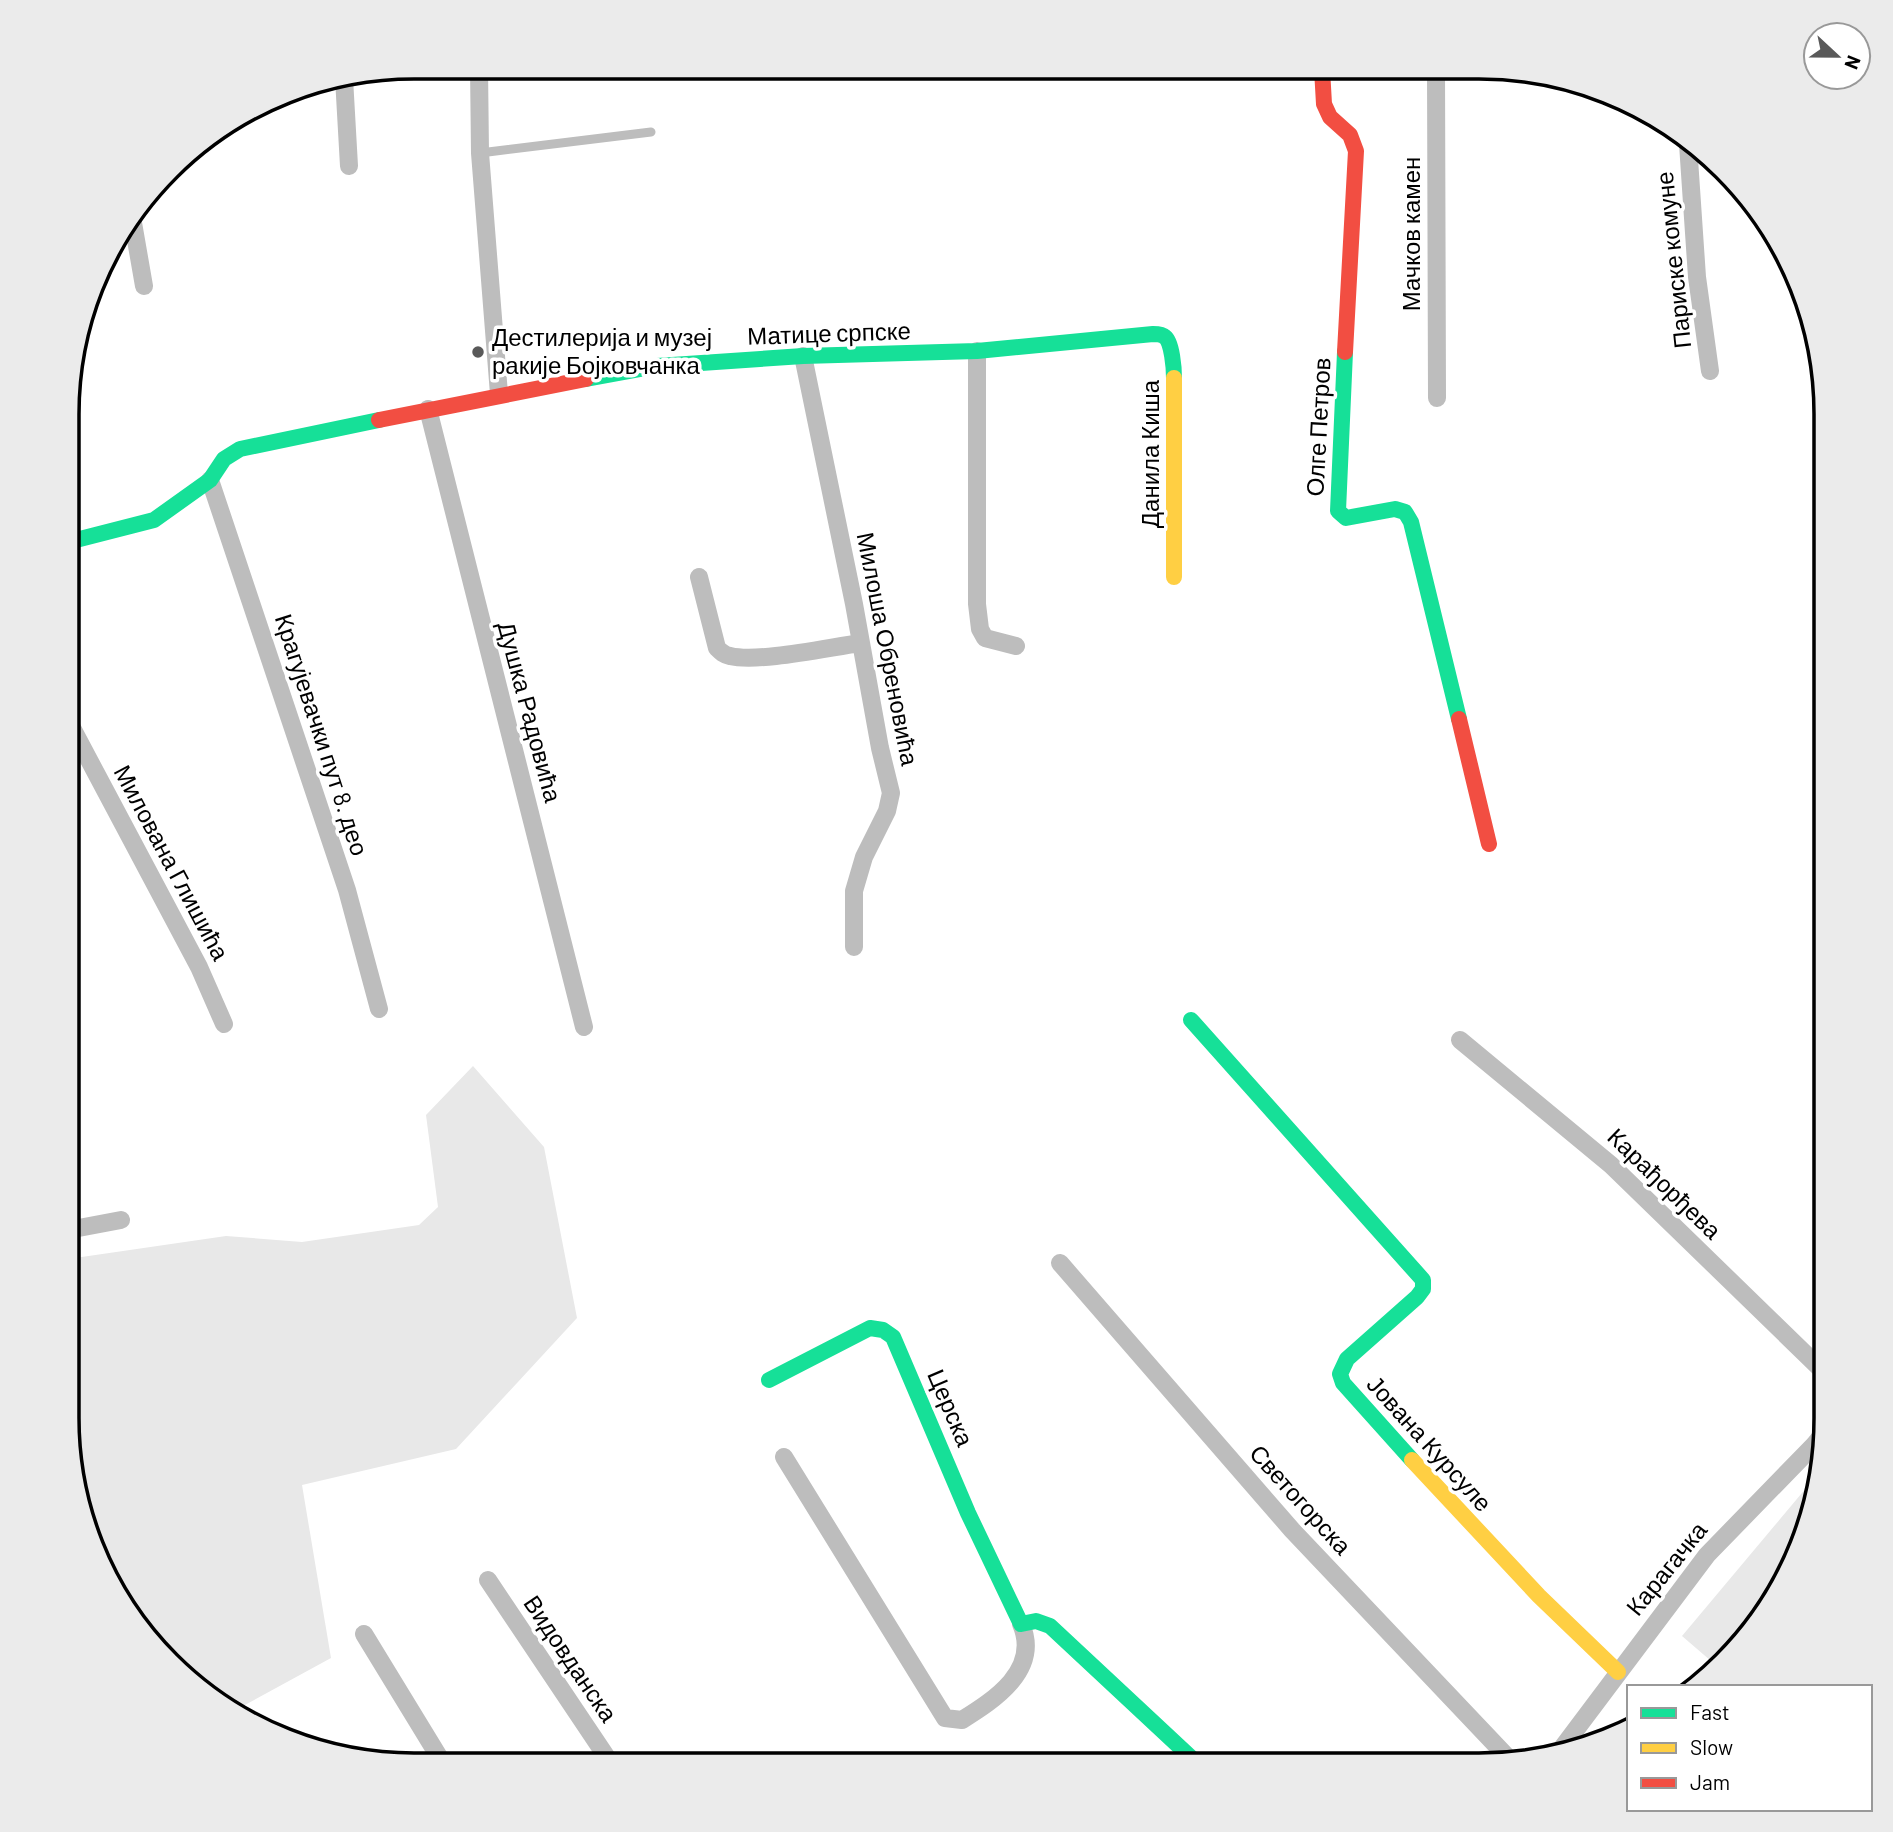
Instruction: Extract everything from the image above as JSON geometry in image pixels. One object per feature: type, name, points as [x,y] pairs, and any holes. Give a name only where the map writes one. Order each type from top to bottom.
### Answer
[{"type":"street","points":[[478,79],[481,153],[499,394]]},
{"type":"street","name":"Олге Петров","points":[[1323,79],[1324,104],[1330,117],[1350,135],[1356,151],[1338,511],[1346,518],[1395,509],[1405,512],[1411,522],[1489,844]]},
{"type":"street","name":"Мачков камен","points":[[1436,79],[1437,398]]},
{"type":"street","points":[[344,86],[349,166]]},
{"type":"street","name":"Париске комуне","points":[[1689,153],[1697,277],[1710,372]]},
{"type":"street","points":[[134,229],[144,286]]},
{"type":"street","name":"Матице српске","points":[[79,539],[154,520],[210,480],[224,459],[240,449],[499,394],[657,366],[803,356],[977,351],[1163,335]]},
{"type":"street","name":"Данила Киша","points":[[1163,335],[1172,348],[1174,366],[1174,577]]},
{"type":"street","points":[[977,351],[977,604],[980,629],[985,638],[1016,646]]},
{"type":"street","name":"Милоша Обреновића","points":[[803,356],[891,801],[864,857],[854,891],[854,947]]},
{"type":"street","name":"Душка Радовића","points":[[428,409],[584,1027]]},
{"type":"street","name":"Крагујевачки пут 8. део","points":[[210,480],[347,890],[379,1009]]},
{"type":"street","points":[[699,577],[717,648],[724,654],[755,657],[861,643]]},
{"type":"street","name":"Милована Глишића","points":[[79,741],[199,967],[224,1024]]},
{"type":"street","name":"Јована Курсуле","points":[[1191,1020],[1423,1280],[1423,1289],[1417,1297],[1347,1359],[1340,1374],[1343,1383],[1493,1547],[1618,1672]]},
{"type":"street","name":"Карађорђева","points":[[1460,1040],[1611,1165],[1814,1362]]},
{"type":"street","points":[[79,1228],[121,1220]]},
{"type":"street","name":"Светогорска","points":[[1060,1263],[1292,1530],[1503,1753]]},
{"type":"street","name":"Церска","points":[[769,1380],[870,1328],[883,1329],[893,1337],[968,1513],[1025,1634],[1024,1662],[1014,1679],[994,1700],[962,1720],[945,1718],[784,1457]]},
{"type":"street","name":"Карагачка","points":[[1566,1742],[1707,1555],[1813,1446]]},
{"type":"street","name":"Видовданска","points":[[488,1580],[604,1753]]},
{"type":"street","points":[[1021,1625],[1032,1620],[1041,1621],[1062,1636],[1186,1753]]},
{"type":"street","points":[[364,1634],[437,1753]]},
{"type":"lane","points":[[481,153],[651,132]]},
{"type":"shaded area","points":[[473,1066],[544,1147],[577,1318],[456,1449],[302,1485],[331,1658],[243,1706],[193,1670],[162,1639],[135,1604],[104,1547],[85,1484],[79,1440],[79,1257],[226,1236],[302,1242],[419,1225],[438,1207],[426,1115]]},
{"type":"shaded area","points":[[1807,1486],[1789,1547],[1780,1566],[1758,1604],[1731,1639],[1710,1660],[1682,1636]]},
{"type":"traffic: fast","points":[[586,379],[657,366],[803,356],[977,351],[1153,334],[1162,335],[1169,344],[1174,378]]},
{"type":"traffic: fast","points":[[1345,352],[1338,511],[1346,518],[1395,509],[1405,512],[1411,522],[1459,719]]},
{"type":"traffic: fast","points":[[79,539],[154,520],[210,480],[224,459],[240,449],[379,420]]},
{"type":"traffic: fast","points":[[1191,1020],[1423,1280],[1423,1289],[1417,1297],[1347,1359],[1340,1374],[1343,1383],[1412,1460]]},
{"type":"traffic: fast","points":[[769,1380],[870,1328],[883,1330],[893,1337],[968,1513],[1021,1624],[1036,1621],[1050,1626],[1186,1753]]},
{"type":"traffic: slow","points":[[1174,378],[1174,577]]},
{"type":"traffic: slow","points":[[1412,1460],[1539,1596],[1618,1672]]},
{"type":"traffic: jam","points":[[1323,79],[1324,104],[1330,117],[1350,135],[1356,151],[1345,352]]},
{"type":"traffic: jam","points":[[379,420],[586,379]]},
{"type":"traffic: jam","points":[[1459,719],[1489,844]]},
{"type":"place","name":"Дестилерија и музеј ракије Бојковчанка","points":[[478,352]]}]
